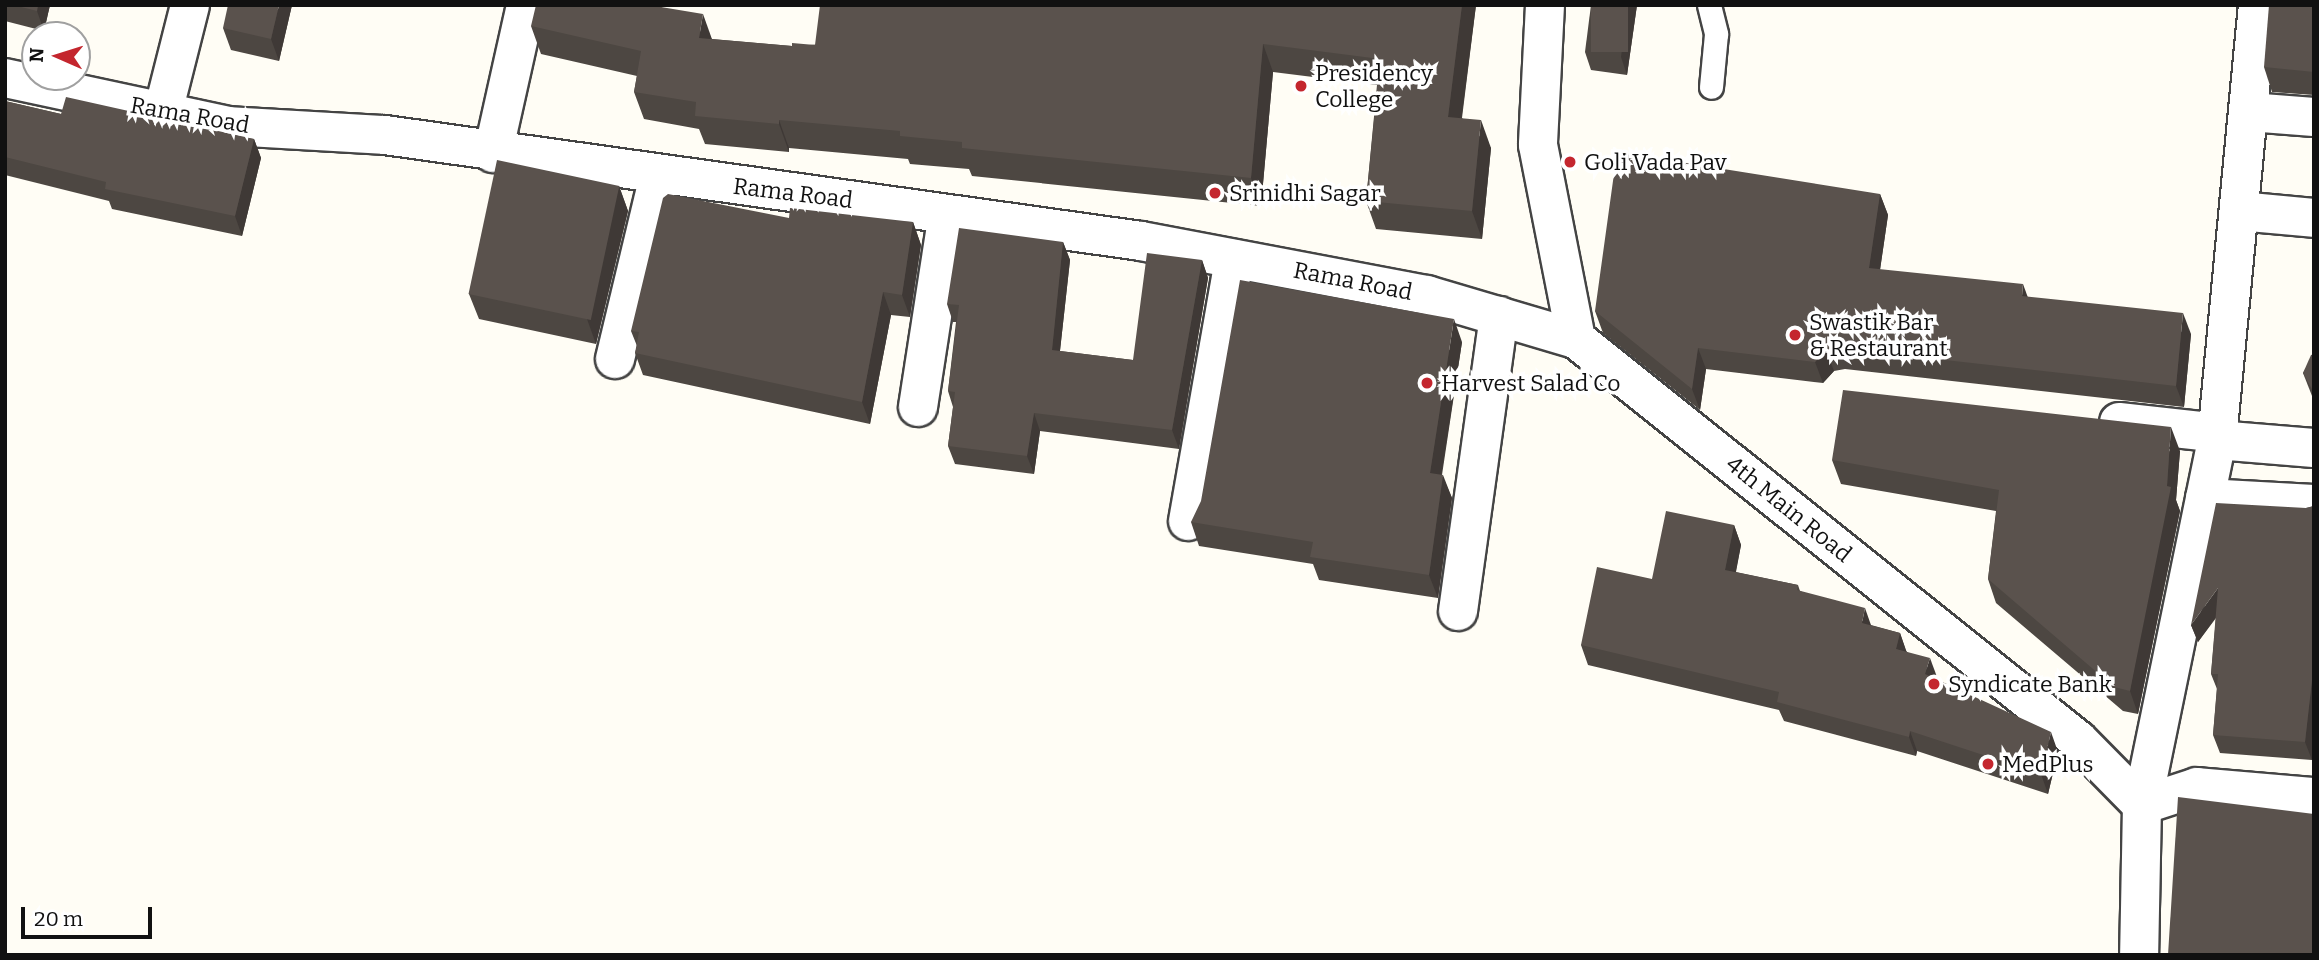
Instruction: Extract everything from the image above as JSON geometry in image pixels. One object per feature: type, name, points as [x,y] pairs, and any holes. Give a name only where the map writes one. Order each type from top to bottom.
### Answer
[{"type":"street","points":[[163,112],[190,5]]},
{"type":"street","points":[[493,153],[526,5]]},
{"type":"street","points":[[1545,5],[1538,145],[1576,339]]},
{"type":"street","points":[[2139,955],[2142,805],[2218,436],[2258,5]]},
{"type":"street","name":"Rama Road","points":[[5,78],[228,126],[385,135],[493,153],[948,214],[1234,259],[1427,295],[1576,339]]},
{"type":"street","points":[[2249,113],[2314,117]]},
{"type":"street","points":[[615,359],[659,176]]},
{"type":"street","points":[[2238,211],[2314,218]]},
{"type":"street","points":[[918,407],[948,214]]},
{"type":"street","points":[[1188,521],[1234,259]]},
{"type":"street","points":[[1458,611],[1499,316]]},
{"type":"street","name":"4th Main Road","points":[[1576,339],[2078,740],[2142,805]]},
{"type":"street","points":[[2079,417],[2314,448]]},
{"type":"street","points":[[2205,498],[2314,504]]},
{"type":"street","points":[[2142,805],[2197,787],[2314,797]]},
{"type":"lane","points":[[1709,5],[1716,34],[1711,87]]},
{"type":"building","points":[[13,5],[38,5],[37,11]]},
{"type":"building","points":[[228,5],[279,5],[271,39],[223,28]]},
{"type":"building","points":[[536,5],[649,5],[703,14],[699,38],[792,46],[792,43],[815,45],[820,5],[1462,5],[1448,117],[1481,120],[1472,211],[1366,201],[1380,59],[1263,44],[1251,178],[962,148],[962,142],[900,136],[900,131],[779,120],[779,124],[695,116],[696,102],[634,92],[641,51],[531,26]]},
{"type":"building","points":[[1591,5],[1628,5],[1628,52],[1591,52]]},
{"type":"building","points":[[2269,5],[2314,5],[2314,72],[2264,67]]},
{"type":"building","points":[[66,97],[254,139],[235,216],[105,189],[106,182],[5,157],[5,101],[61,114]]},
{"type":"building","points":[[1617,152],[1880,194],[1869,268],[2023,284],[2022,296],[2183,313],[2176,386],[1838,348],[1826,350],[1815,362],[1698,348],[1692,389],[1595,311]]},
{"type":"building","points":[[497,160],[619,186],[591,320],[469,294]]},
{"type":"building","points":[[668,194],[789,218],[790,208],[913,222],[902,295],[883,292],[862,402],[635,353],[639,332],[631,331],[663,198]]},
{"type":"building","points":[[959,228],[1063,242],[1052,350],[1133,360],[1147,253],[1202,260],[1172,430],[1034,413],[1027,456],[948,446],[955,392],[948,391],[959,305],[947,304]]},
{"type":"building","points":[[1240,280],[1454,319],[1430,473],[1443,475],[1429,575],[1310,557],[1313,542],[1191,522],[1201,501]]},
{"type":"building","points":[[2314,354],[2314,393],[2303,373]]},
{"type":"building","points":[[1843,390],[2171,427],[2167,486],[2171,487],[2130,691],[2114,687],[1988,579],[1999,490],[1832,460]]},
{"type":"building","points":[[2216,503],[2306,508],[2314,506],[2314,680],[2305,742],[2213,735],[2218,674],[2211,674],[2218,588],[2191,625]]},
{"type":"building","points":[[1666,511],[1734,525],[1725,570],[1798,585],[1797,590],[1865,608],[1862,623],[1900,633],[1896,649],[1930,658],[1925,674],[2051,732],[2041,774],[1910,731],[1909,737],[1777,702],[1779,692],[1581,645],[1597,567],[1652,579]]},
{"type":"building","points":[[2178,797],[2314,814],[2314,955],[2168,955]]},
{"type":"place","name":"Presidency College","points":[[1301,86]]},
{"type":"place","name":"Goli Vada Pav","points":[[1570,162]]},
{"type":"place","name":"Srinidhi Sagar","points":[[1215,193]]},
{"type":"place","name":"Swastik Bar & Restaurant","points":[[1795,335]]},
{"type":"place","name":"Harvest Salad Co","points":[[1427,383]]},
{"type":"place","name":"Syndicate Bank","points":[[1934,684]]},
{"type":"place","name":"MedPlus","points":[[1988,764]]}]
